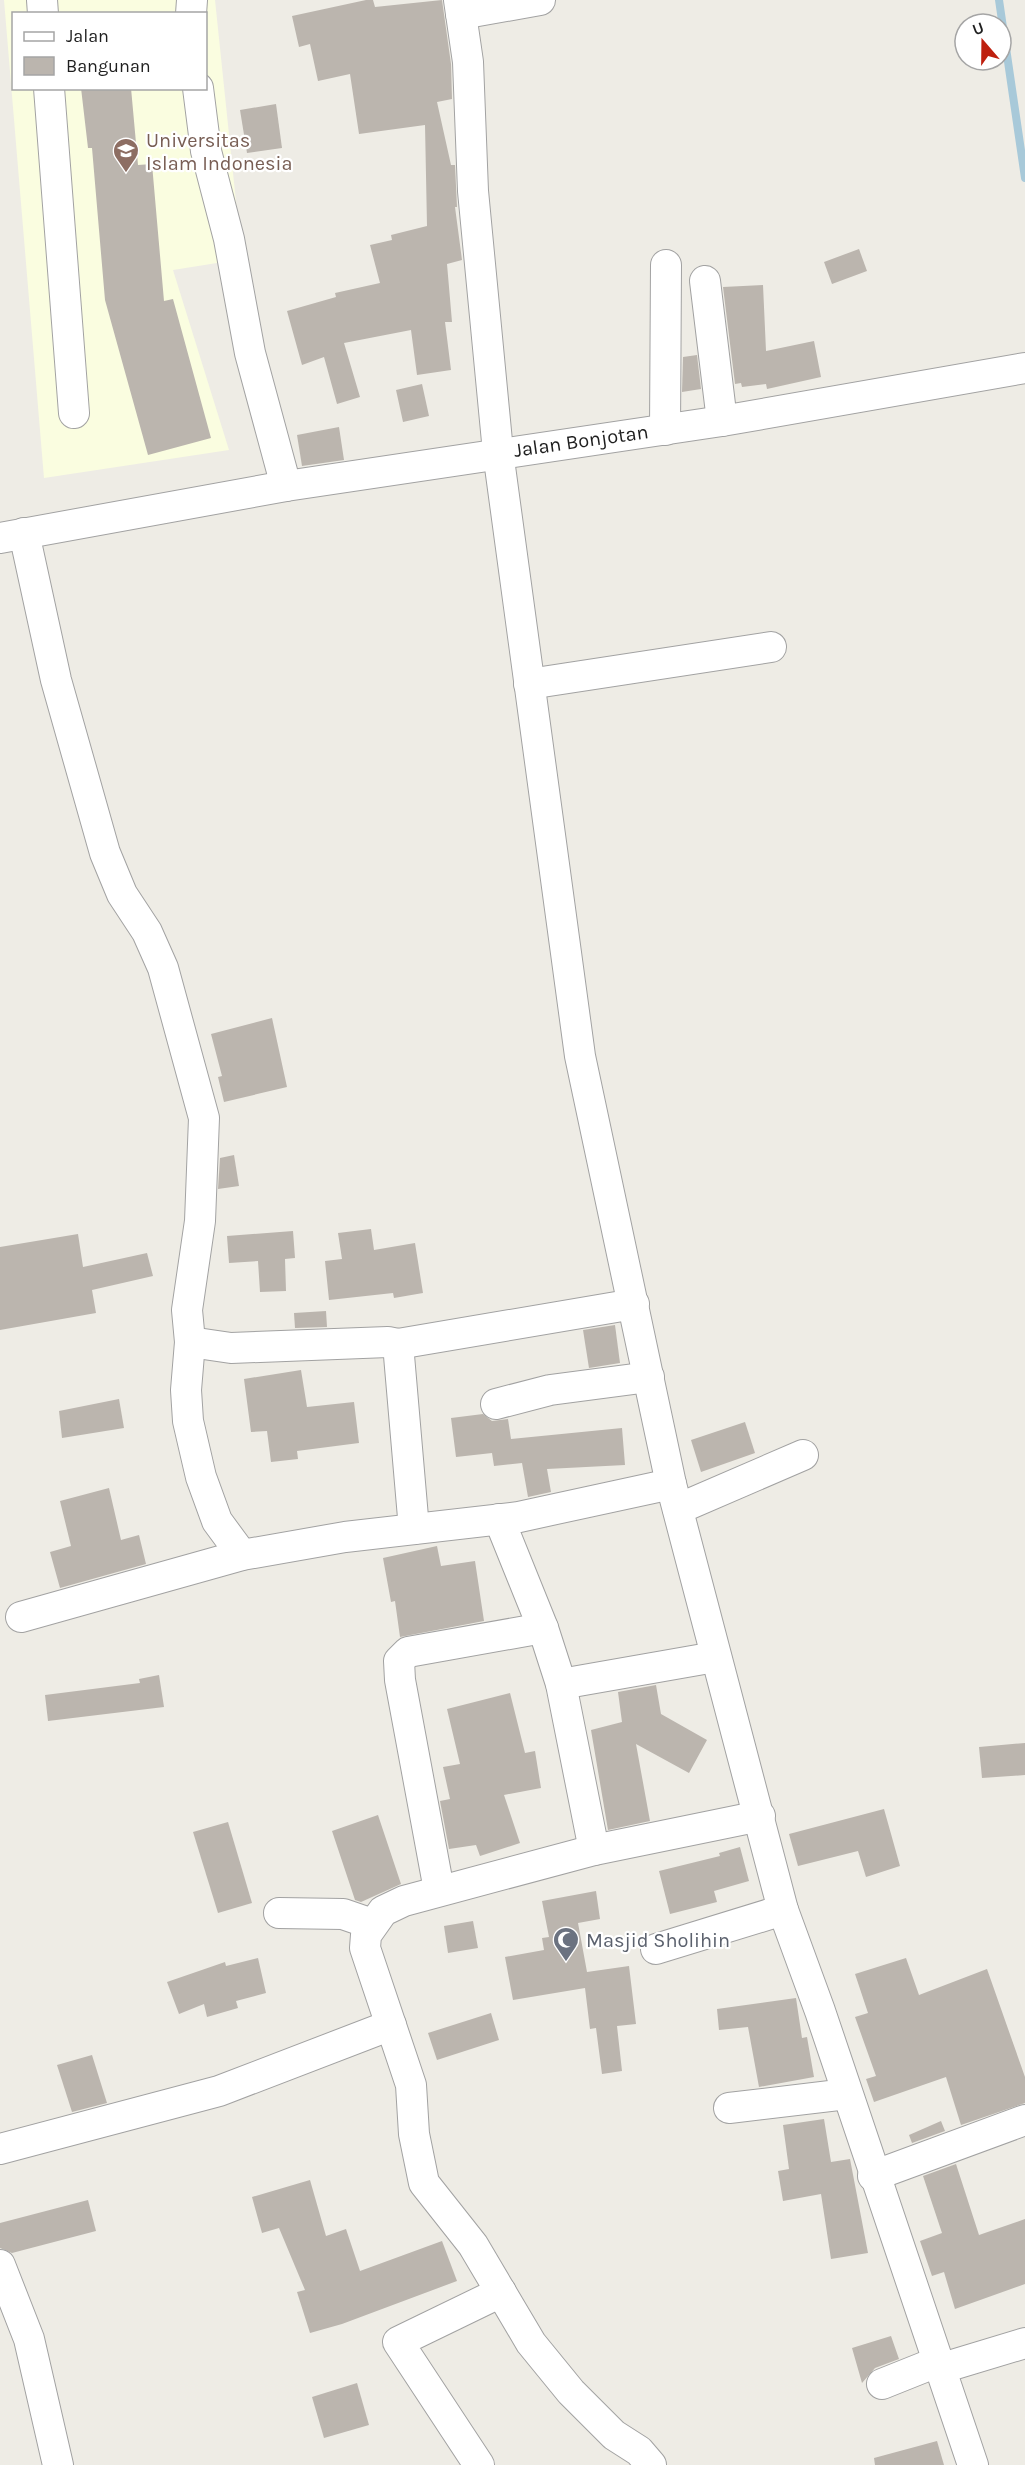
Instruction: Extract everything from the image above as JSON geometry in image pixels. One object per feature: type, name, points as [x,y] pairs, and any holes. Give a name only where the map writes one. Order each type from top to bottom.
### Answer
[{"type":"street","points":[[540,0],[460,7],[468,62],[473,191],[498,453],[580,1056],[674,1496],[783,1910],[973,2465]]},
{"type":"street","points":[[49,90],[74,413]]},
{"type":"street","points":[[198,90],[206,151],[228,238],[250,353],[286,486]]},
{"type":"street","points":[[665,430],[666,265]]},
{"type":"street","points":[[705,281],[722,421]]},
{"type":"street","name":"Jalan Bonjotan","points":[[12,535],[286,486],[722,421],[1025,368]]},
{"type":"street","points":[[12,535],[105,854],[122,894],[147,932],[163,968],[204,1118],[200,1221],[187,1310],[190,1342],[186,1390],[188,1421],[194,1453],[217,1521],[242,1555]]},
{"type":"street","points":[[529,684],[771,646]]},
{"type":"street","points":[[190,1342],[231,1348],[388,1342],[398,1344],[634,1304]]},
{"type":"street","points":[[398,1344],[414,1529]]},
{"type":"street","points":[[496,1404],[550,1390],[649,1377]]},
{"type":"street","points":[[21,1617],[242,1555],[345,1537],[674,1496],[804,1455]]},
{"type":"street","points":[[499,1519],[543,1628],[561,1684],[594,1850]]},
{"type":"street","points":[[439,1890],[400,1680],[399,1661],[408,1652],[543,1628]]},
{"type":"street","points":[[561,1684],[715,1657]]},
{"type":"street","points":[[651,2465],[639,2451],[614,2435],[571,2392],[531,2343],[473,2245],[424,2183],[414,2134],[411,2085],[365,1948],[366,1935],[383,1911],[439,1890],[594,1850],[760,1816]]},
{"type":"street","points":[[656,1949],[783,1910]]},
{"type":"street","points":[[279,1913],[343,1914],[372,1924]]},
{"type":"street","points":[[0,2149],[219,2091],[391,2025]]},
{"type":"street","points":[[729,2108],[847,2094]]},
{"type":"street","points":[[873,2176],[1025,2120]]},
{"type":"street","points":[[0,2265],[7,2302],[29,2339],[58,2465]]},
{"type":"street","points":[[479,2465],[398,2342],[501,2292]]},
{"type":"street","points":[[882,2384],[938,2366],[1025,2343]]},
{"type":"shaded area","name":"Universitas Islam Indonesia","points":[[4,0],[215,0],[242,259],[173,270],[229,450],[44,478]]},
{"type":"building","points":[[373,0],[375,7],[442,0],[451,64],[452,99],[437,102],[451,165],[455,165],[457,207],[455,207],[462,260],[447,264],[452,322],[445,322],[451,370],[417,375],[411,330],[344,343],[360,397],[337,404],[324,357],[302,365],[287,311],[336,297],[335,293],[380,283],[370,245],[392,240],[391,235],[427,226],[425,125],[359,134],[350,74],[318,81],[310,44],[299,47],[292,16]]},
{"type":"building","points":[[81,90],[131,90],[138,165],[152,164],[164,301],[173,299],[211,438],[148,455],[105,300],[92,148],[88,148]]},
{"type":"building","points":[[276,104],[282,148],[247,153],[240,110]]},
{"type":"building","points":[[859,249],[867,271],[832,284],[824,262]]},
{"type":"building","points":[[763,285],[766,351],[814,341],[821,377],[767,389],[766,384],[742,387],[741,383],[735,384],[723,287]]},
{"type":"building","points":[[697,355],[701,389],[682,392],[683,357]]},
{"type":"building","points":[[422,384],[429,416],[403,422],[396,390]]},
{"type":"building","points":[[339,427],[344,460],[302,466],[297,435]]},
{"type":"building","points":[[272,1018],[287,1087],[224,1102],[218,1077],[222,1076],[211,1034]]},
{"type":"building","points":[[234,1155],[239,1186],[218,1189],[220,1158]]},
{"type":"building","points":[[371,1229],[374,1250],[415,1243],[423,1293],[394,1298],[393,1293],[329,1300],[325,1261],[342,1259],[338,1233]]},
{"type":"building","points":[[293,1231],[295,1258],[285,1259],[286,1291],[260,1292],[258,1261],[229,1263],[227,1236]]},
{"type":"building","points":[[78,1234],[83,1267],[147,1253],[153,1276],[92,1290],[96,1313],[0,1330],[0,1247]]},
{"type":"building","points":[[326,1311],[327,1327],[295,1328],[294,1313]]},
{"type":"building","points":[[615,1325],[620,1363],[589,1368],[583,1330]]},
{"type":"building","points":[[301,1370],[307,1407],[354,1402],[359,1443],[297,1451],[298,1459],[271,1462],[267,1431],[251,1432],[244,1379]]},
{"type":"building","points":[[119,1399],[124,1428],[62,1438],[59,1411]]},
{"type":"building","points":[[483,1414],[492,1421],[508,1419],[511,1439],[622,1428],[625,1465],[547,1469],[551,1492],[528,1497],[522,1463],[494,1466],[492,1453],[456,1457],[451,1418]]},
{"type":"building","points":[[745,1422],[755,1453],[701,1472],[691,1440]]},
{"type":"building","points":[[109,1488],[121,1540],[139,1535],[146,1564],[60,1588],[50,1552],[71,1546],[60,1501]]},
{"type":"building","points":[[437,1546],[441,1566],[475,1561],[484,1621],[400,1637],[395,1601],[391,1602],[383,1558]]},
{"type":"building","points":[[159,1675],[164,1707],[48,1721],[45,1695],[140,1683],[139,1679]]},
{"type":"building","points":[[656,1685],[661,1714],[707,1740],[689,1773],[636,1744],[650,1821],[608,1830],[591,1730],[622,1722],[618,1692]]},
{"type":"building","points":[[510,1693],[525,1753],[535,1751],[541,1788],[504,1795],[520,1843],[480,1856],[476,1845],[449,1849],[440,1801],[450,1799],[443,1767],[460,1764],[447,1709]]},
{"type":"building","points":[[1025,1743],[1025,1775],[982,1778],[979,1747]]},
{"type":"building","points":[[884,1809],[900,1866],[866,1877],[858,1851],[798,1866],[789,1834]]},
{"type":"building","points":[[378,1815],[401,1884],[361,1902],[355,1900],[332,1831]]},
{"type":"building","points":[[228,1822],[252,1903],[218,1913],[193,1832]]},
{"type":"building","points":[[740,1847],[749,1881],[714,1891],[717,1902],[670,1914],[659,1871],[720,1856],[719,1853]]},
{"type":"building","points":[[596,1891],[600,1919],[578,1923],[587,1972],[629,1966],[636,2024],[617,2026],[622,2071],[602,2074],[596,2028],[590,2029],[585,1988],[513,2000],[505,1957],[544,1950],[542,1938],[549,1937],[542,1901]]},
{"type":"building","points":[[473,1921],[478,1948],[448,1953],[444,1926]]},
{"type":"building","points":[[258,1958],[266,1993],[236,2001],[238,2008],[207,2017],[204,2004],[179,2014],[167,1982],[225,1962],[226,1966]]},
{"type":"building","points":[[906,1958],[919,1995],[987,1969],[1025,2077],[1025,2103],[961,2125],[946,2077],[874,2102],[866,2079],[876,2076],[855,2017],[868,2013],[855,1974]]},
{"type":"building","points":[[796,1998],[802,2038],[807,2037],[814,2077],[759,2087],[748,2027],[719,2030],[717,2009]]},
{"type":"building","points":[[491,2013],[499,2040],[437,2060],[428,2033]]},
{"type":"building","points":[[92,2055],[107,2103],[72,2112],[57,2065]]},
{"type":"building","points":[[824,2119],[831,2162],[850,2159],[868,2253],[831,2259],[821,2194],[783,2201],[778,2171],[789,2169],[783,2125]]},
{"type":"building","points":[[941,2121],[945,2131],[912,2143],[909,2135]]},
{"type":"building","points":[[956,2164],[979,2235],[1025,2219],[1025,2284],[955,2309],[944,2272],[932,2276],[920,2241],[942,2233],[923,2176]]},
{"type":"building","points":[[310,2180],[326,2236],[346,2229],[360,2271],[442,2241],[457,2281],[342,2324],[310,2333],[297,2292],[305,2290],[279,2228],[262,2233],[252,2197]]},
{"type":"building","points":[[88,2200],[96,2231],[12,2253],[0,2248],[0,2223]]},
{"type":"building","points":[[891,2336],[899,2359],[875,2368],[862,2383],[852,2348]]},
{"type":"building","points":[[357,2383],[369,2425],[324,2438],[312,2397]]},
{"type":"building","points":[[937,2441],[944,2465],[875,2465],[874,2458]]},
{"type":"waterway","points":[[999,0],[1025,178]]},
{"type":"place","name":"Universitas Islam Indonesia","points":[[126,174]]},
{"type":"place","name":"Masjid Sholihin","points":[[566,1963]]}]
